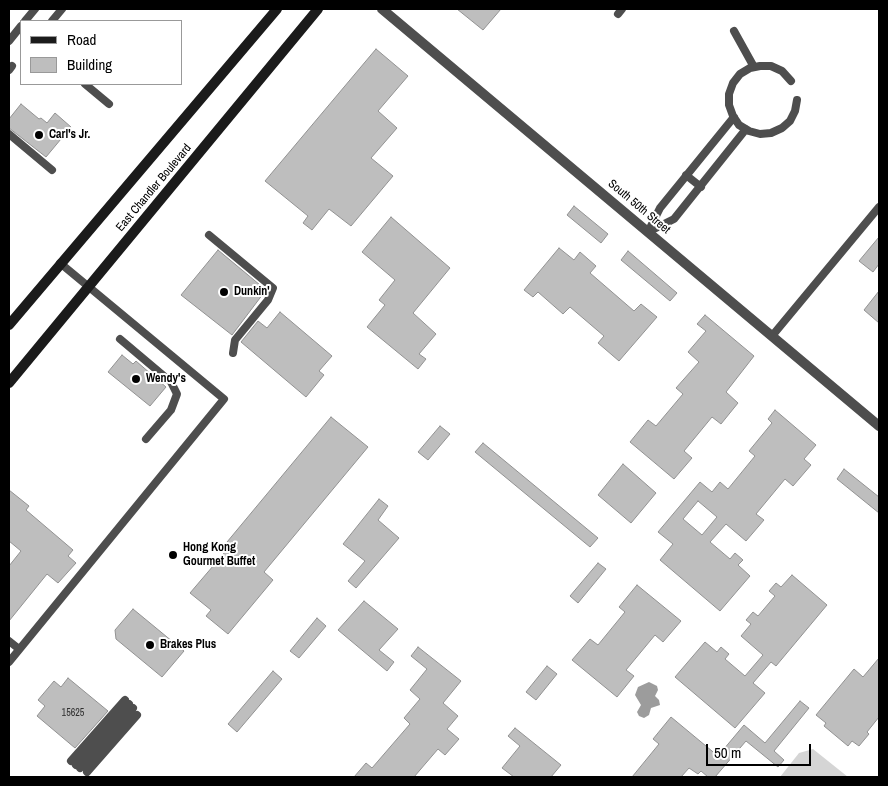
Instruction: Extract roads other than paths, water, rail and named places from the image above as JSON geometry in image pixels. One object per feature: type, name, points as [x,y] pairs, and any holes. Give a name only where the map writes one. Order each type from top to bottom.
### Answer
[{"type":"main road","name":"East Chandler Boulevard","points":[[9,324],[277,9]]},
{"type":"main road","name":"East Chandler Boulevard","points":[[9,382],[318,9]]},
{"type":"street","name":"South 50th Street","points":[[382,9],[879,426]]},
{"type":"lane","points":[[26,20],[35,9]]},
{"type":"lane","points":[[53,20],[62,9]]},
{"type":"lane","points":[[9,41],[20,27]]},
{"type":"lane","points":[[734,31],[754,67]]},
{"type":"lane","points":[[791,81],[782,71],[772,66],[754,67],[740,74],[733,83],[729,94],[729,105],[734,117],[746,129],[760,134],[771,133],[782,128],[796,111],[797,100]]},
{"type":"lane","points":[[86,85],[109,104]]},
{"type":"lane","points":[[648,232],[660,208],[734,117]]},
{"type":"lane","points":[[648,232],[674,219],[746,129]]},
{"type":"lane","points":[[9,134],[52,170]]},
{"type":"lane","points":[[686,175],[701,186]]},
{"type":"lane","points":[[772,336],[879,207]]},
{"type":"lane","points":[[209,235],[273,288],[268,300],[235,340],[233,353]]},
{"type":"lane","points":[[9,662],[224,399],[60,263]]},
{"type":"lane","points":[[120,339],[171,382],[176,394],[171,410],[146,439]]},
{"type":"lane","points":[[9,641],[19,649]]},
{"type":"lane","points":[[131,707],[78,767],[131,707]]},
{"type":"place","name":"Carl's Jr.","points":[[39,135]]},
{"type":"place","name":"Dunkin'","points":[[224,292]]},
{"type":"place","name":"Wendy's","points":[[136,379]]},
{"type":"place","name":"Hong Kong Gourmet Buffet","points":[[173,555]]},
{"type":"place","name":"Brakes Plus","points":[[150,645]]}]
